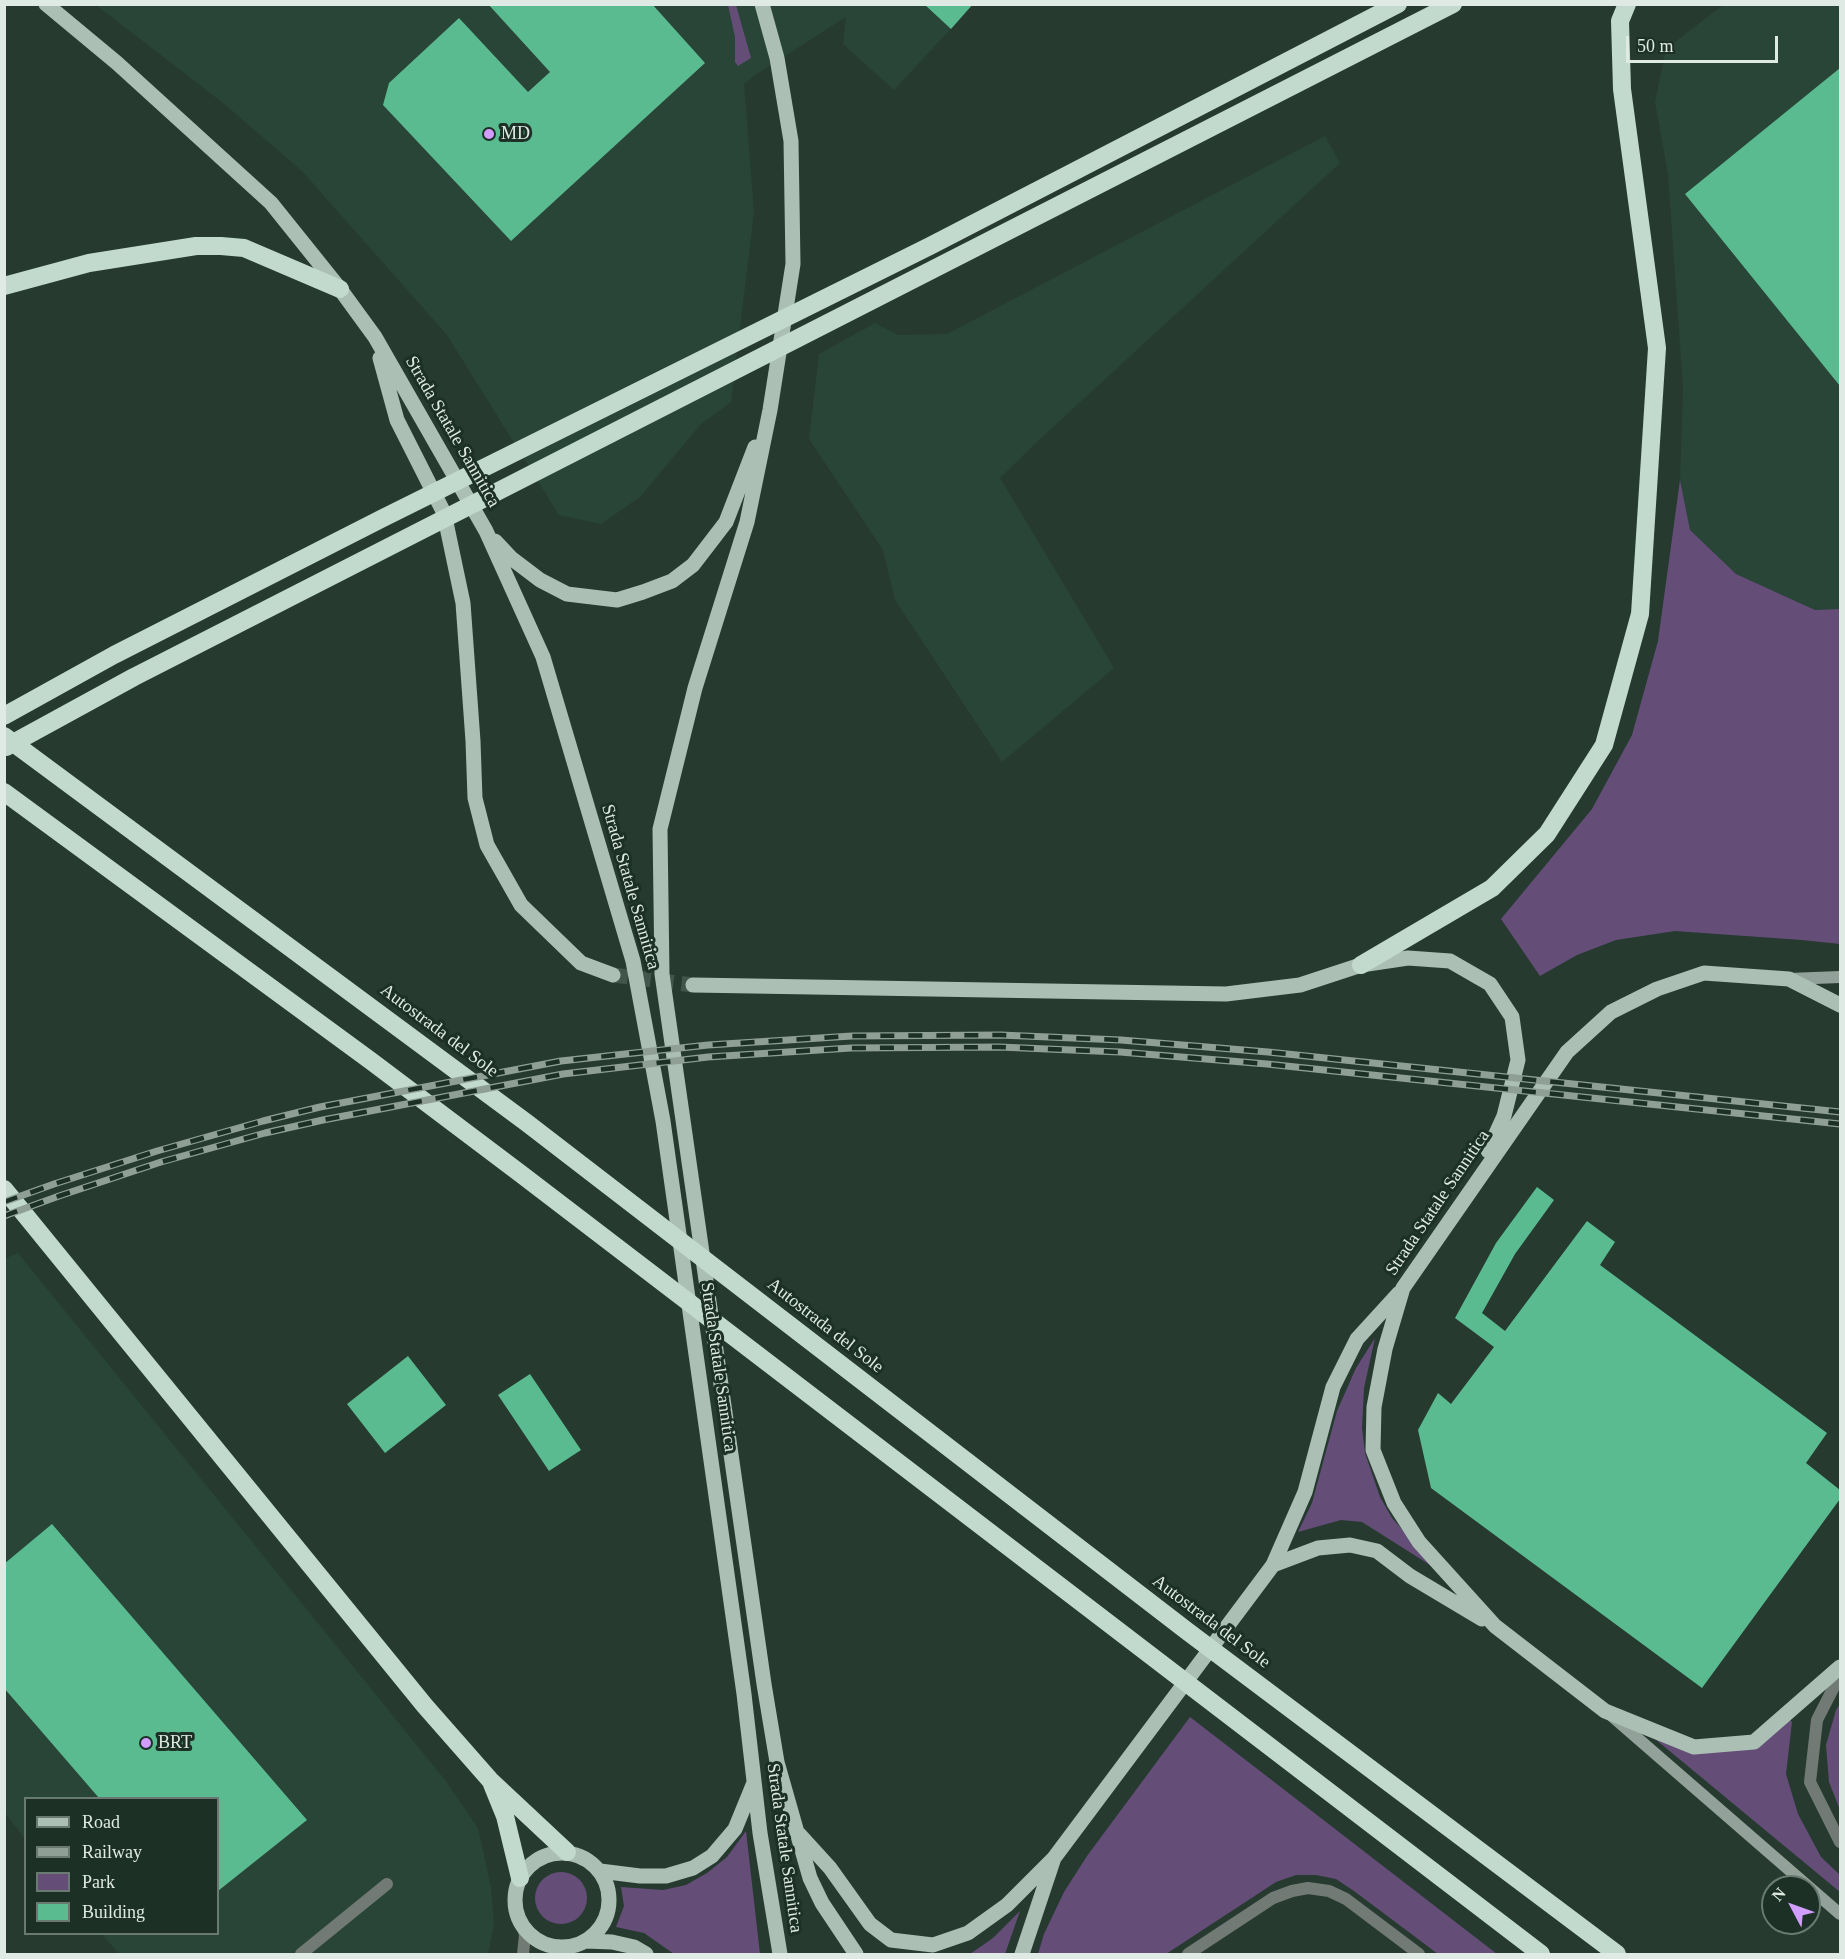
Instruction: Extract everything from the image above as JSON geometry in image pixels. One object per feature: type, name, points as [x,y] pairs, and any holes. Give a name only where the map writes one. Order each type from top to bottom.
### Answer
[{"type":"highway","points":[[4,716],[114,655],[372,523],[930,246],[1398,4]]},
{"type":"highway","points":[[4,748],[134,677],[1453,4]]},
{"type":"highway","points":[[1361,965],[1492,888],[1547,834],[1604,745],[1640,614],[1657,348],[1622,89],[1620,21],[1627,4]]},
{"type":"highway","points":[[4,286],[89,263],[186,247],[220,246],[244,248],[340,289]]},
{"type":"highway","name":"Autostrada del Sole","points":[[4,736],[527,1123],[1178,1623],[1617,1954]]},
{"type":"highway","points":[[4,792],[493,1153],[1541,1954]]},
{"type":"highway","points":[[4,1189],[425,1706],[490,1780],[567,1852]]},
{"type":"highway","points":[[490,1780],[505,1816],[520,1878]]},
{"type":"main road","name":"Strada Statale Sannitica","points":[[46,4],[117,63],[271,203],[340,289],[375,337],[486,531],[543,657],[633,961],[663,1121],[760,1833],[780,1954]]},
{"type":"main road","points":[[486,531],[512,558],[540,580],[567,594],[617,600],[672,580],[693,565],[726,522],[770,410],[793,264],[790,141],[777,58],[762,4]]},
{"type":"main road","points":[[375,337],[397,420],[444,513],[463,603],[476,798],[488,845],[521,905],[581,963],[613,975]]},
{"type":"main road","name":"Strada Statale Sannitica","points":[[770,410],[747,522],[695,688],[660,829],[662,974],[777,1762],[810,1878],[822,1903],[856,1954]]},
{"type":"main road","points":[[693,986],[1226,994],[1300,985],[1361,965],[1408,958],[1450,962],[1490,984],[1512,1017],[1518,1060],[1504,1116],[1468,1193]]},
{"type":"main road","name":"Strada Statale Sannitica","points":[[1495,1626],[1419,1542],[1394,1503],[1373,1450],[1376,1396],[1385,1349],[1403,1288],[1567,1052],[1611,1012],[1657,988],[1704,974],[1790,979]]},
{"type":"main road","points":[[1790,979],[1840,1005]]},
{"type":"main road","points":[[1273,1565],[1305,1492],[1333,1387],[1356,1339],[1403,1288]]},
{"type":"main road","name":"Strada Statale Sannitica","points":[[799,1833],[830,1868],[870,1924],[891,1940],[933,1945],[968,1933],[1007,1905],[1054,1858],[1273,1565],[1318,1548],[1350,1545],[1377,1551],[1410,1575],[1495,1626],[1605,1711],[1694,1747],[1754,1742],[1840,1667]]},
{"type":"main road","points":[[600,1871],[640,1876],[666,1876],[693,1868],[712,1856],[735,1829],[754,1782]]},
{"type":"main road","points":[[567,1852],[586,1858],[600,1871],[607,1883],[608,1910],[604,1922],[596,1933],[585,1941],[561,1951],[540,1942],[522,1925],[516,1910],[515,1894],[525,1870],[539,1858],[548,1854],[567,1852]]},
{"type":"main road","name":"Strada Statale Sannitica","points":[[1022,1954],[1054,1858]]},
{"type":"main road","points":[[585,1941],[612,1942],[634,1947],[646,1954]]},
{"type":"street","points":[[1790,979],[1840,977]]},
{"type":"street","points":[[1840,1675],[1817,1720],[1810,1782],[1840,1842]]},
{"type":"street","points":[[1605,1711],[1840,1914]]},
{"type":"street","points":[[301,1954],[387,1884]]},
{"type":"street","points":[[1188,1954],[1272,1898],[1308,1888],[1329,1891],[1346,1899],[1419,1954]]},
{"type":"street","points":[[522,1925],[525,1935],[523,1954]]},
{"type":"shaded area","points":[[96,5],[973,5],[894,90],[843,44],[846,17],[744,84],[754,212],[731,402],[700,425],[640,497],[601,524],[559,515],[447,335],[302,171],[223,103]]},
{"type":"shaded area","points":[[1723,5],[1840,5],[1840,609],[1815,610],[1736,574],[1690,530],[1680,480],[1683,388],[1668,174],[1655,102],[1666,49]]},
{"type":"shaded area","points":[[1325,136],[1340,163],[1000,478],[1114,668],[1002,762],[895,600],[883,550],[809,439],[819,354],[875,323],[898,335],[947,334]]},
{"type":"shaded area","points":[[18,1253],[445,1780],[478,1828],[491,1887],[494,1924],[488,1954],[119,1954],[103,1935],[219,1935],[219,1797],[24,1797],[24,1838],[5,1813],[4,1259]]},
{"type":"green space","points":[[728,5],[736,5],[751,58],[738,66],[735,62],[735,37]]},
{"type":"green space","points":[[1680,480],[1690,530],[1736,574],[1815,610],[1840,609],[1840,944],[1675,931],[1616,940],[1577,955],[1540,976],[1501,919],[1592,809],[1632,735],[1658,641]]},
{"type":"green space","points":[[1375,1338],[1364,1388],[1362,1428],[1365,1453],[1380,1497],[1392,1518],[1438,1570],[1362,1522],[1341,1520],[1298,1532],[1312,1503],[1337,1411],[1356,1368]]},
{"type":"green space","points":[[1840,1704],[1840,1810],[1829,1782],[1826,1745],[1836,1710]]},
{"type":"green space","points":[[1190,1717],[1497,1954],[1438,1954],[1336,1879],[1316,1875],[1296,1875],[1276,1882],[1166,1954],[1038,1954],[1044,1934],[1064,1892],[1087,1856]]},
{"type":"green space","points":[[1789,1719],[1792,1722],[1786,1774],[1798,1814],[1821,1857],[1840,1875],[1840,1892],[1649,1734],[1734,1749]]},
{"type":"green space","points":[[746,1831],[760,1954],[674,1954],[644,1933],[616,1927],[624,1906],[621,1887],[663,1890],[686,1885],[707,1873],[727,1857]]},
{"type":"green space","points":[[556,1872],[566,1872],[575,1876],[583,1884],[587,1898],[583,1912],[575,1920],[566,1924],[556,1924],[547,1920],[539,1912],[535,1903],[535,1893],[539,1884],[547,1876]]},
{"type":"green space","points":[[1020,1911],[1005,1954],[970,1954],[993,1938]]},
{"type":"building","points":[[488,4],[652,4],[705,63],[511,241],[383,105],[389,83],[459,18],[528,92],[550,72]]},
{"type":"building","points":[[924,4],[973,4],[951,29]]},
{"type":"building","points":[[1840,68],[1840,386],[1685,194]]},
{"type":"building","points":[[1537,1187],[1554,1200],[1515,1254],[1482,1313],[1505,1331],[1587,1221],[1615,1242],[1600,1265],[1827,1433],[1806,1463],[1840,1490],[1840,1499],[1702,1688],[1431,1488],[1418,1430],[1438,1393],[1451,1404],[1494,1347],[1455,1318],[1496,1243]]},
{"type":"building","points":[[408,1356],[446,1405],[385,1453],[347,1404]]},
{"type":"building","points":[[530,1374],[581,1450],[549,1471],[498,1395]]},
{"type":"building","name":"BRT","points":[[52,1524],[307,1820],[219,1890],[219,1797],[98,1797],[4,1688],[4,1564]]},
{"type":"tunnel","points":[[613,975],[693,985]]},
{"type":"railway","points":[[4,1202],[157,1151],[320,1107],[561,1061],[708,1045],[852,1036],[1000,1035],[1121,1040],[1268,1052],[1840,1112]]},
{"type":"railway","points":[[4,1216],[161,1162],[265,1133],[323,1120],[563,1074],[708,1057],[851,1048],[999,1047],[1120,1052],[1267,1064],[1840,1124]]},
{"type":"place","name":"MD","points":[[489,134]]},
{"type":"place","name":"BRT","points":[[146,1743]]}]
